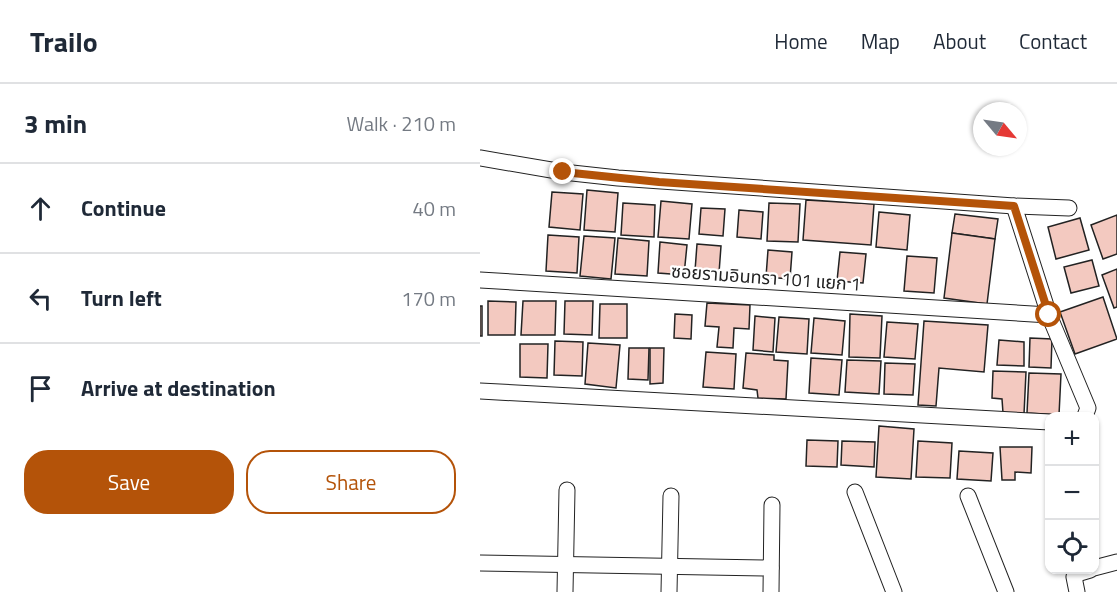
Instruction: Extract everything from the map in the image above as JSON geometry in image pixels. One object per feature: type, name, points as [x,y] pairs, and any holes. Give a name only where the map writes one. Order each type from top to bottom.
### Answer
[{"type":"street","points":[[480,158],[563,172],[618,178],[1069,208]]},
{"type":"street","points":[[1014,206],[1049,315],[1088,408],[1087,412]]},
{"type":"street","name":"ซอยรามอินทรา 101 แยก 1","points":[[480,280],[1049,315]]},
{"type":"street","points":[[480,391],[1045,422]]},
{"type":"street","points":[[565,592],[567,490]]},
{"type":"street","points":[[855,492],[894,592]]},
{"type":"street","points":[[669,592],[670,496]]},
{"type":"street","points":[[968,496],[1006,592]]},
{"type":"street","points":[[771,592],[772,506]]},
{"type":"street","points":[[1099,567],[1117,562]]},
{"type":"street","points":[[480,563],[771,568]]},
{"type":"street","points":[[1077,592],[1074,577],[1078,574]]},
{"type":"building","points":[[587,190],[618,193],[615,232],[584,230]]},
{"type":"building","points":[[552,192],[583,194],[580,230],[549,227]]},
{"type":"building","points":[[806,200],[874,204],[871,245],[803,240]]},
{"type":"building","points":[[661,201],[692,204],[689,239],[658,237]]},
{"type":"building","points":[[623,203],[655,205],[654,237],[621,235]]},
{"type":"building","points":[[769,203],[800,204],[798,242],[767,241]]},
{"type":"building","points":[[701,208],[725,209],[723,236],[699,234]]},
{"type":"building","points":[[739,210],[763,212],[761,239],[737,237]]},
{"type":"building","points":[[879,212],[910,215],[907,250],[876,247]]},
{"type":"building","points":[[955,214],[998,219],[995,239],[952,233]]},
{"type":"building","points":[[1117,215],[1117,254],[1103,259],[1091,225]]},
{"type":"building","points":[[1080,218],[1089,250],[1056,259],[1048,227]]},
{"type":"building","points":[[952,233],[995,239],[987,304],[944,298]]},
{"type":"building","points":[[548,235],[579,237],[577,273],[546,271]]},
{"type":"building","points":[[584,236],[615,238],[611,279],[580,276]]},
{"type":"building","points":[[618,238],[649,241],[647,276],[615,274]]},
{"type":"building","points":[[660,242],[687,245],[684,275],[658,273]]},
{"type":"building","points":[[697,244],[721,246],[719,273],[695,271]]},
{"type":"building","points":[[768,250],[792,252],[790,279],[766,277]]},
{"type":"building","points":[[840,252],[866,254],[863,283],[837,281]]},
{"type":"building","points":[[907,256],[937,258],[934,293],[904,291]]},
{"type":"building","points":[[1092,260],[1099,286],[1071,293],[1064,267]]},
{"type":"building","points":[[1117,269],[1117,307],[1114,308],[1102,275]]},
{"type":"building","points":[[1103,297],[1117,339],[1075,354],[1060,312]]},
{"type":"building","points":[[488,301],[516,302],[515,335],[488,335]]},
{"type":"building","points":[[523,301],[556,301],[555,335],[521,335]]},
{"type":"building","points":[[565,301],[593,301],[592,335],[564,334]]},
{"type":"building","points":[[707,303],[750,305],[749,329],[734,328],[733,348],[717,347],[719,327],[705,326]]},
{"type":"building","points":[[600,304],[627,304],[627,338],[599,338]]},
{"type":"building","points":[[480,306],[482,306],[482,336],[480,336]]},
{"type":"building","points":[[675,314],[692,315],[691,339],[674,338]]},
{"type":"building","points":[[850,314],[882,316],[880,358],[849,357]]},
{"type":"building","points":[[755,316],[775,318],[773,352],[753,350]]},
{"type":"building","points":[[779,317],[809,319],[807,354],[776,352]]},
{"type":"building","points":[[814,318],[845,321],[842,355],[811,353]]},
{"type":"building","points":[[924,321],[988,325],[984,372],[939,368],[936,406],[918,405]]},
{"type":"building","points":[[887,322],[918,324],[915,359],[884,357]]},
{"type":"building","points":[[1030,338],[1052,339],[1051,368],[1029,367]]},
{"type":"building","points":[[999,340],[1024,342],[1024,366],[997,365]]},
{"type":"building","points":[[555,341],[583,342],[582,376],[554,375]]},
{"type":"building","points":[[588,343],[620,345],[616,388],[585,384]]},
{"type":"building","points":[[520,344],[548,344],[547,378],[520,377]]},
{"type":"building","points":[[629,348],[649,348],[648,380],[628,379]]},
{"type":"building","points":[[650,348],[664,348],[663,383],[650,384]]},
{"type":"building","points":[[706,352],[736,354],[734,389],[703,387]]},
{"type":"building","points":[[746,353],[774,355],[774,360],[788,361],[786,399],[758,398],[757,390],[743,388]]},
{"type":"building","points":[[811,358],[842,360],[839,395],[809,393]]},
{"type":"building","points":[[847,360],[881,361],[879,394],[845,392]]},
{"type":"building","points":[[885,363],[915,364],[913,395],[884,394]]},
{"type":"building","points":[[993,371],[1026,372],[1024,414],[1003,413],[1002,399],[992,398]]},
{"type":"building","points":[[1029,373],[1061,374],[1059,412],[1027,413]]},
{"type":"building","points":[[879,426],[914,429],[911,479],[876,477]]},
{"type":"building","points":[[807,440],[838,441],[837,467],[806,466]]},
{"type":"building","points":[[842,441],[875,442],[874,467],[841,465]]},
{"type":"building","points":[[918,441],[952,443],[950,478],[916,477]]},
{"type":"building","points":[[1000,447],[1032,447],[1031,473],[1015,472],[1015,480],[1002,480]]},
{"type":"building","points":[[959,451],[993,453],[991,481],[957,479]]},
{"type":"route","points":[[563,172],[659,182],[1014,206],[1049,315]]}]
